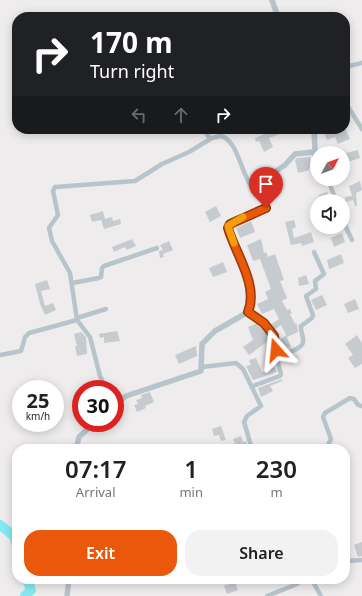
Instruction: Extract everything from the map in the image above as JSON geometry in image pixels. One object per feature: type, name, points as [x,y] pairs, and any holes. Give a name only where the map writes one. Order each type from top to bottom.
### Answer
[{"type":"street","points":[[272,0],[276,12]]},
{"type":"street","points":[[350,66],[362,63]]},
{"type":"street","points":[[350,110],[362,129]]},
{"type":"street","points":[[207,134],[210,139]]},
{"type":"street","points":[[315,134],[316,146]]},
{"type":"street","points":[[102,380],[90,337],[77,319],[72,283],[67,266],[52,241],[48,231],[58,215],[53,191],[55,187],[135,181],[151,170],[189,152],[210,139],[220,136],[226,138],[253,189],[260,196],[267,197]]},
{"type":"street","points":[[124,397],[201,371],[202,344],[215,332],[248,312],[250,300],[248,280],[228,226],[266,208],[268,204],[267,197],[270,175],[285,165],[295,154],[310,152]]},
{"type":"street","points":[[349,234],[352,240]]},
{"type":"street","points":[[72,283],[99,278],[101,277],[101,270],[104,266],[157,248]]},
{"type":"street","points":[[276,356],[301,345],[303,342],[301,326],[312,318],[313,315],[306,296],[316,289],[315,280],[324,274],[314,252]]},
{"type":"street","points":[[0,355],[21,351],[25,337],[29,333],[77,319],[106,308]]},
{"type":"street","points":[[248,312],[264,323],[274,336],[280,376],[253,386]]},
{"type":"street","points":[[202,367],[236,363],[243,369],[253,386],[262,407],[247,416],[244,422],[251,444]]},
{"type":"street","points":[[328,444],[331,439],[323,415],[350,398],[354,399],[358,405],[362,406]]},
{"type":"street","points":[[77,444],[79,437],[84,432]]},
{"type":"street","points":[[350,561],[362,560]]},
{"type":"street","points":[[67,596],[68,584]]},
{"type":"street","points":[[267,596],[292,584]]},
{"type":"street","points":[[314,584],[321,596]]},
{"type":"building","points":[[265,134],[280,134],[269,138],[273,147],[264,152],[259,141],[256,142],[255,138]]},
{"type":"building","points":[[325,134],[348,134],[350,139],[338,144],[335,137],[327,140]]},
{"type":"building","points":[[358,150],[360,158],[350,161],[350,152]]},
{"type":"building","points":[[310,157],[310,170],[298,173],[295,160],[297,158]]},
{"type":"building","points":[[360,181],[362,190],[356,193],[357,206],[355,206],[353,200],[350,201],[350,196],[352,196],[350,186]]},
{"type":"building","points":[[216,206],[221,216],[210,222],[205,212]]},
{"type":"building","points":[[103,211],[105,219],[112,217],[113,221],[120,219],[121,224],[104,229],[101,220],[92,222],[90,215]]},
{"type":"building","points":[[294,220],[296,227],[292,229],[294,238],[310,232],[314,242],[302,246],[301,243],[291,245],[285,222]]},
{"type":"building","points":[[251,221],[255,232],[240,238],[236,228]]},
{"type":"building","points":[[342,234],[345,242],[334,247],[331,238]]},
{"type":"building","points":[[132,239],[136,246],[127,250],[125,247],[114,252],[112,247]]},
{"type":"building","points":[[261,239],[264,253],[266,252],[268,257],[275,254],[284,280],[280,281],[287,298],[282,301],[287,310],[290,309],[292,313],[290,314],[297,325],[298,332],[287,337],[291,347],[279,351],[278,341],[286,335],[281,325],[274,330],[270,325],[279,319],[274,309],[262,314],[257,304],[268,299],[265,292],[271,289],[260,259],[253,261],[247,245]]},
{"type":"building","points":[[169,241],[173,250],[163,254],[164,257],[160,258],[159,251],[163,250],[160,245]]},
{"type":"building","points":[[341,254],[344,263],[329,269],[327,260]]},
{"type":"building","points":[[223,262],[227,272],[213,277],[209,268]]},
{"type":"building","points":[[306,275],[309,284],[299,286],[298,278]]},
{"type":"building","points":[[47,280],[50,289],[41,291],[45,306],[53,303],[56,310],[45,315],[40,304],[35,284]]},
{"type":"building","points":[[322,295],[327,305],[316,310],[311,300]]},
{"type":"building","points":[[355,299],[359,309],[348,313],[344,304]]},
{"type":"building","points":[[258,323],[271,339],[249,355],[243,347],[253,340],[248,327]]},
{"type":"building","points":[[117,331],[120,341],[104,343],[104,337],[100,338],[99,334]]},
{"type":"building","points":[[81,332],[86,337],[87,354],[77,356],[75,346],[77,346],[74,334]]},
{"type":"building","points":[[357,335],[362,343],[362,364],[355,368],[348,358],[353,355],[345,344]]},
{"type":"building","points":[[196,346],[197,356],[179,364],[175,355]]},
{"type":"building","points":[[256,358],[262,372],[275,367],[277,372],[253,380],[246,366],[251,365],[249,360]]},
{"type":"building","points":[[282,379],[282,381],[270,386],[273,391],[261,397],[258,388]]},
{"type":"building","points":[[150,392],[154,402],[137,412],[134,405],[138,404],[136,400],[142,398],[141,395]]},
{"type":"building","points":[[221,426],[226,440],[221,441],[219,435],[214,436],[212,429]]},
{"type":"building","points":[[241,436],[243,442],[246,441],[247,444],[235,444],[233,439]]},
{"type":"building","points":[[362,542],[362,556],[358,557],[354,545]]},
{"type":"building","points":[[236,584],[238,590],[227,594],[224,586]]},
{"type":"waterway","points":[[0,525],[12,534]]},
{"type":"waterway","points":[[25,596],[31,590],[29,584]]},
{"type":"slow traffic","points":[[234,243],[228,230],[228,225],[243,217]]},
{"type":"route","points":[[266,208],[228,225],[228,228],[248,280],[250,289],[250,307],[248,312],[264,323],[274,336],[276,350]]}]
